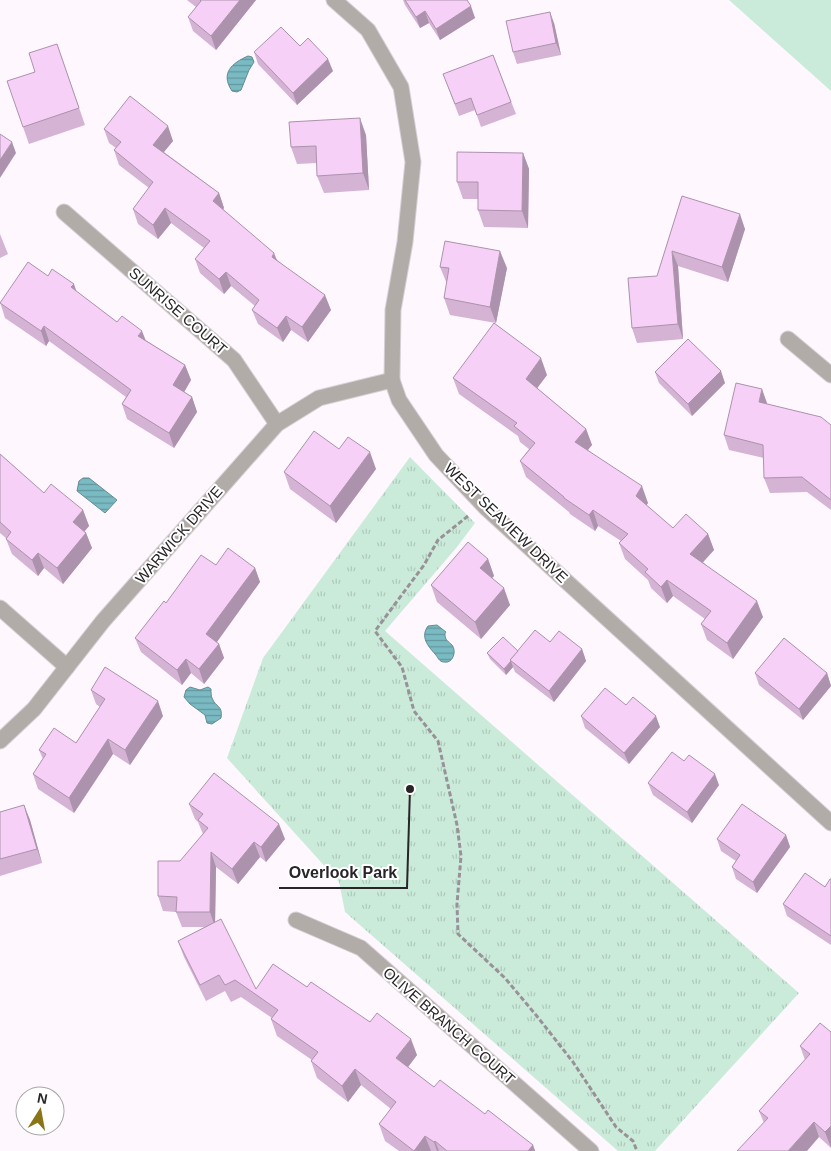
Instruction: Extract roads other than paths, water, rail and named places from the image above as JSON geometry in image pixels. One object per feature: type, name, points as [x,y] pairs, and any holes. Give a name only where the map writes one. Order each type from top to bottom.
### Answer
[{"type":"street","name":"WEST SEAVIEW DRIVE","points":[[334,0],[368,30],[401,87],[413,162],[405,242],[393,310],[392,380],[399,400],[436,455],[482,504],[831,823]]},
{"type":"street","name":"SUNRISE COURT","points":[[64,212],[234,360],[277,424]]},
{"type":"street","points":[[788,339],[831,374]]},
{"type":"street","name":"WARWICK DRIVE","points":[[0,741],[34,709],[103,621],[277,424],[319,398],[392,380]]},
{"type":"street","points":[[0,608],[67,667]]},
{"type":"street","name":"OLIVE BRANCH COURT","points":[[296,920],[361,948],[591,1151]]},
{"type":"water","points":[[248,56],[252,57],[254,62],[241,90],[237,92],[232,91],[227,79],[230,69],[237,62]]},
{"type":"water","points":[[83,478],[89,478],[117,500],[105,513],[77,491],[79,481]]},
{"type":"water","points":[[437,625],[446,632],[447,641],[454,650],[452,659],[447,662],[440,660],[425,638],[428,626]]},
{"type":"water","points":[[190,687],[200,690],[208,687],[211,689],[212,698],[221,711],[221,718],[212,724],[207,723],[205,715],[184,697],[186,690]]},
{"type":"place","name":"Overlook Park","points":[[410,789]]}]
